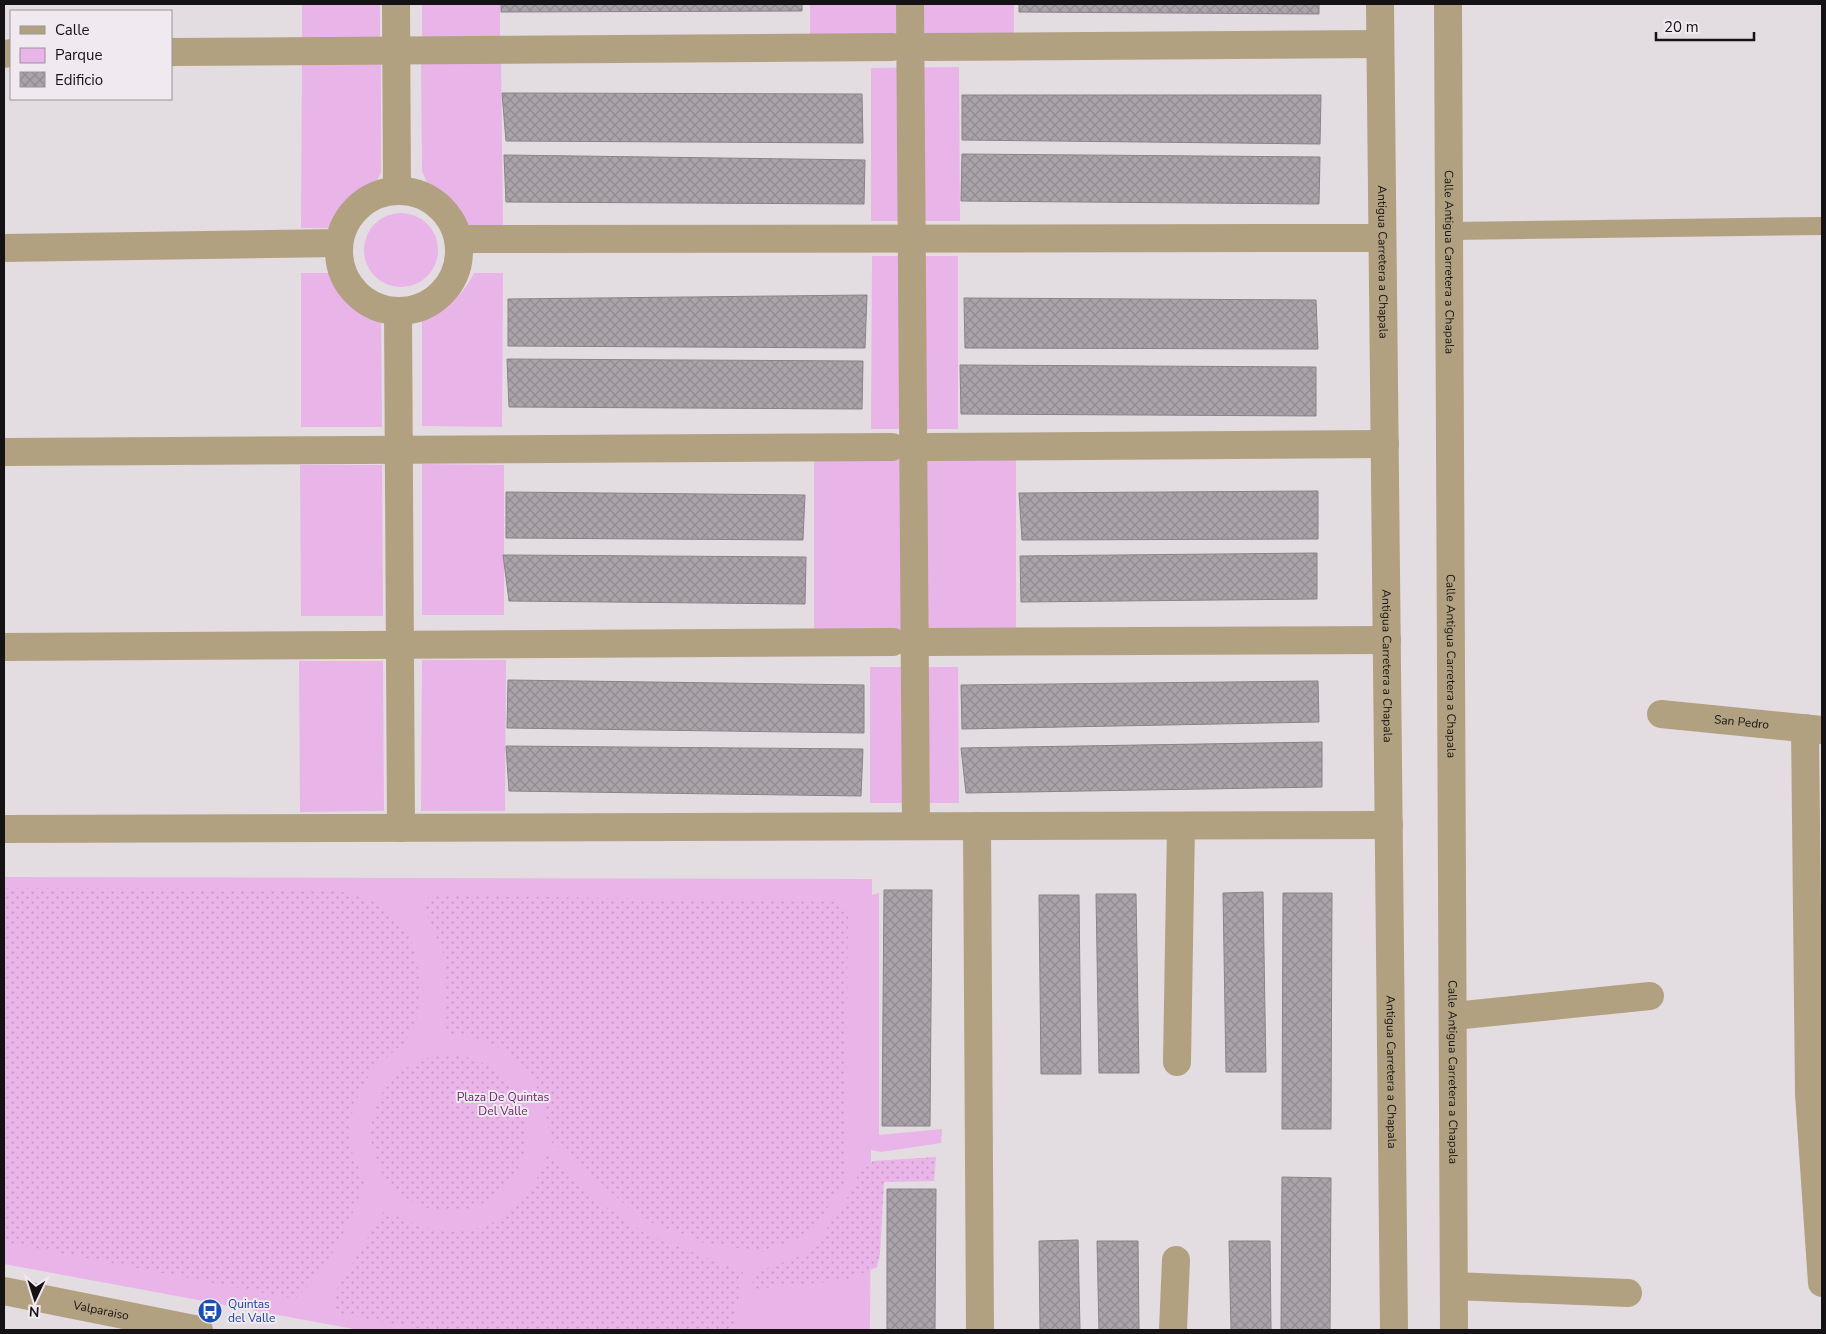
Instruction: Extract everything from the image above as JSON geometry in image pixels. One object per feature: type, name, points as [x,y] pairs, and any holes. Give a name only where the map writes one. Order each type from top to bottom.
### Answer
[{"type":"street","points":[[396,4],[397,190]]},
{"type":"street","points":[[910,4],[916,826]]},
{"type":"street","name":"Antigua Carretera a Chapala","points":[[1380,4],[1394,1330]]},
{"type":"street","name":"Calle Antigua Carretera a Chapala","points":[[1448,4],[1451,231],[1454,1330]]},
{"type":"street","points":[[927,47],[1380,44]]},
{"type":"street","points":[[172,52],[892,48]]},
{"type":"street","points":[[397,190],[414,192],[430,199],[443,210],[453,224],[458,239],[459,257],[455,275],[446,290],[432,302],[416,309],[398,311],[378,308],[360,297],[346,282],[339,263],[338,243],[343,226],[359,206],[380,194],[397,190]]},
{"type":"street","points":[[458,239],[1382,238]]},
{"type":"street","points":[[4,248],[338,243]]},
{"type":"street","points":[[398,311],[401,828]]},
{"type":"street","points":[[930,447],[1385,444]]},
{"type":"street","points":[[4,452],[892,447]]},
{"type":"street","points":[[928,642],[1387,640]]},
{"type":"street","points":[[4,647],[893,642]]},
{"type":"street","name":"San Pedro","points":[[1661,714],[1814,729]]},
{"type":"street","points":[[1814,729],[1816,1094],[1822,1283]]},
{"type":"street","points":[[4,829],[1389,825]]},
{"type":"street","points":[[977,826],[980,1330]]},
{"type":"street","points":[[1177,1062],[1180,826]]},
{"type":"street","points":[[1454,1016],[1650,996]]},
{"type":"street","points":[[1173,1330],[1176,1260]]},
{"type":"street","points":[[1454,1286],[1628,1293]]},
{"type":"street","name":"Valparaiso","points":[[4,1291],[198,1330]]},
{"type":"lane","points":[[1451,231],[1822,226]]},
{"type":"green space","points":[[302,4],[380,4],[380,43],[302,44]]},
{"type":"green space","points":[[422,4],[500,4],[500,43],[422,43]]},
{"type":"green space","points":[[810,4],[1014,4],[1014,37],[810,37]]},
{"type":"green space","points":[[302,59],[381,60],[381,172],[376,183],[345,207],[334,228],[301,228]]},
{"type":"green space","points":[[501,59],[503,227],[469,227],[459,207],[427,183],[422,171],[421,60]]},
{"type":"green space","points":[[959,67],[960,221],[871,221],[871,68]]},
{"type":"green space","points":[[401,213],[415,216],[427,224],[435,236],[438,250],[435,264],[427,276],[415,284],[401,287],[387,284],[375,276],[367,264],[364,250],[367,236],[375,224],[387,216]]},
{"type":"green space","points":[[872,256],[958,256],[958,429],[871,429]]},
{"type":"green space","points":[[301,273],[329,273],[344,297],[363,310],[381,318],[382,427],[301,427]]},
{"type":"green space","points":[[474,273],[503,273],[502,427],[422,426],[422,317],[440,309],[459,296]]},
{"type":"green space","points":[[814,458],[1016,458],[1016,631],[814,631]]},
{"type":"green space","points":[[422,464],[504,465],[504,615],[422,615]]},
{"type":"green space","points":[[300,465],[382,465],[383,616],[301,616]]},
{"type":"green space","points":[[422,660],[506,660],[505,811],[421,811]]},
{"type":"green space","points":[[299,661],[383,661],[384,811],[300,812]]},
{"type":"green space","points":[[870,667],[958,667],[959,803],[870,803]]},
{"type":"green space","name":"Plaza De Quintas Del Valle","points":[[4,877],[872,879],[872,895],[879,893],[879,1135],[942,1129],[941,1143],[881,1152],[871,1150],[870,1330],[359,1330],[4,1264]]},
{"type":"green space","points":[[4,888],[321,889],[355,894],[381,905],[411,939],[422,984],[416,1022],[404,1043],[371,1071],[353,1107],[350,1129],[352,1152],[365,1184],[344,1232],[328,1261],[295,1299],[4,1242]]},
{"type":"green space","points":[[429,895],[834,902],[848,917],[845,1182],[811,1233],[763,1252],[707,1244],[640,1218],[580,1164],[549,1140],[547,1117],[541,1097],[532,1079],[520,1063],[505,1051],[487,1042],[467,1036],[444,1034],[445,958],[425,910]]},
{"type":"green space","points":[[441,1055],[457,1055],[472,1058],[486,1064],[509,1083],[518,1096],[524,1110],[527,1133],[526,1148],[518,1170],[499,1193],[486,1202],[472,1208],[457,1211],[441,1211],[426,1208],[412,1202],[389,1183],[380,1170],[374,1156],[371,1141],[371,1125],[374,1110],[380,1096],[399,1073],[412,1064],[426,1058]]},
{"type":"green space","points":[[547,1155],[606,1207],[644,1233],[743,1272],[732,1330],[426,1330],[336,1313],[336,1291],[385,1209],[410,1222],[435,1230],[459,1231],[481,1227],[502,1217],[520,1202],[536,1181]]},
{"type":"green space","points":[[936,1157],[934,1181],[884,1182],[880,1254],[877,1267],[846,1280],[754,1289],[751,1274],[811,1252],[851,1192],[858,1174],[873,1161]]},
{"type":"building","points":[[501,4],[802,4],[802,11],[501,12]]},
{"type":"building","points":[[1019,4],[1319,4],[1319,14],[1019,12]]},
{"type":"building","points":[[502,93],[862,94],[863,143],[506,141]]},
{"type":"building","points":[[962,95],[1321,95],[1320,144],[962,140]]},
{"type":"building","points":[[962,154],[1320,157],[1319,204],[961,201]]},
{"type":"building","points":[[504,155],[865,160],[864,204],[506,202]]},
{"type":"building","points":[[867,295],[865,348],[508,346],[508,299]]},
{"type":"building","points":[[964,298],[1316,300],[1318,349],[965,348]]},
{"type":"building","points":[[507,359],[863,361],[862,409],[509,407]]},
{"type":"building","points":[[960,365],[1316,367],[1316,416],[961,414]]},
{"type":"building","points":[[1318,491],[1318,539],[1022,540],[1019,493]]},
{"type":"building","points":[[506,492],[805,495],[803,540],[506,538]]},
{"type":"building","points":[[1317,553],[1317,599],[1021,602],[1020,556]]},
{"type":"building","points":[[503,555],[806,557],[805,604],[509,601]]},
{"type":"building","points":[[508,680],[864,685],[864,733],[507,728]]},
{"type":"building","points":[[1318,681],[1319,722],[962,729],[961,685]]},
{"type":"building","points":[[1322,742],[1322,787],[966,793],[961,748]]},
{"type":"building","points":[[506,746],[863,749],[861,796],[509,791]]},
{"type":"building","points":[[884,890],[932,890],[930,1126],[882,1126]]},
{"type":"building","points":[[1263,892],[1266,1072],[1226,1072],[1223,893]]},
{"type":"building","points":[[1283,893],[1332,893],[1331,1129],[1282,1129]]},
{"type":"building","points":[[1096,894],[1136,894],[1139,1073],[1099,1073]]},
{"type":"building","points":[[1039,895],[1079,895],[1081,1074],[1041,1074]]},
{"type":"building","points":[[1282,1177],[1331,1178],[1330,1330],[1281,1330]]},
{"type":"building","points":[[887,1189],[936,1189],[935,1330],[887,1330]]},
{"type":"building","points":[[1078,1240],[1080,1330],[1040,1330],[1039,1241]]},
{"type":"building","points":[[1097,1241],[1138,1241],[1139,1330],[1099,1330]]},
{"type":"building","points":[[1229,1241],[1270,1241],[1271,1330],[1231,1330]]},
{"type":"place","name":"Quintas del Valle","points":[[210,1311]]}]
